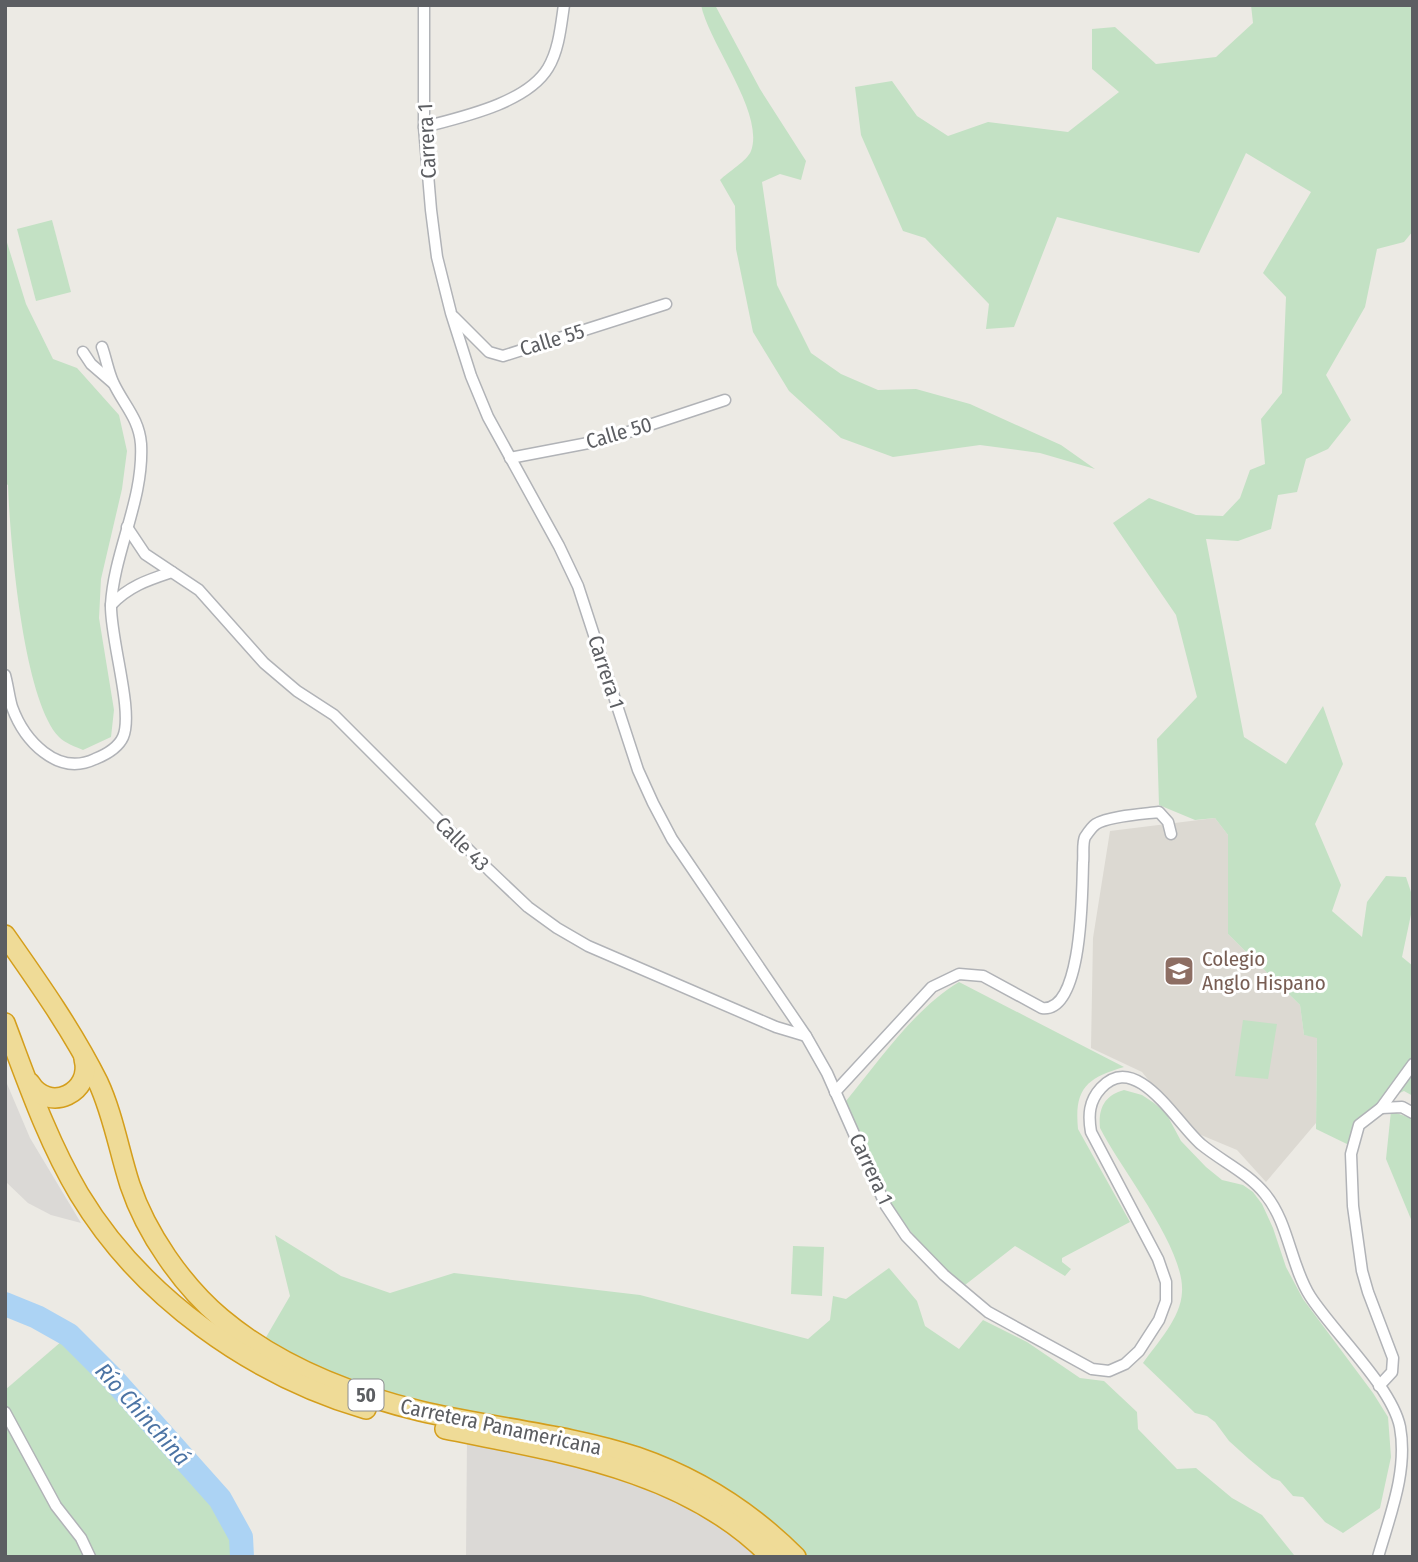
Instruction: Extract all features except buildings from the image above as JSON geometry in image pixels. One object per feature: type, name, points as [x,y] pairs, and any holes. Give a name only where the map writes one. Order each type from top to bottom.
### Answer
[{"type":"highway","name":"Carretera Panamericana","points":[[5,935],[98,1082],[131,1187],[155,1235],[195,1291],[220,1317],[257,1345],[318,1377],[354,1391],[406,1407],[572,1440],[637,1457],[697,1482],[727,1499],[775,1536],[796,1557]]},
{"type":"highway","name":"Carretera Panamericana","points":[[5,1023],[54,1147],[97,1223],[131,1265],[207,1330],[248,1357],[298,1384],[350,1404],[418,1424],[572,1455],[632,1473],[718,1514],[740,1528],[772,1557]]},
{"type":"highway","points":[[27,1076],[32,1087],[42,1096],[54,1099],[67,1097],[77,1090],[84,1080],[86,1067],[83,1055]]},
{"type":"street","name":"Carrera 1","points":[[424,5],[425,127],[432,222],[437,257],[451,313],[471,376],[488,417],[578,586],[638,770],[653,803],[672,839],[807,1036],[886,1206],[906,1236],[944,1275],[988,1312],[1092,1368],[1109,1371],[1125,1364],[1139,1351],[1159,1321],[1166,1301],[1166,1282],[1158,1259],[1091,1132],[1088,1116],[1096,1094],[1107,1082],[1124,1076],[1140,1081],[1156,1094],[1186,1131],[1249,1178],[1265,1194],[1278,1213],[1293,1260],[1309,1295],[1395,1410],[1401,1443],[1400,1475],[1378,1557]]},
{"type":"street","points":[[425,127],[470,114],[516,96],[534,85],[549,67],[559,37],[564,5]]},
{"type":"street","name":"Calle 55","points":[[451,313],[489,352],[503,356],[666,304]]},
{"type":"street","points":[[102,347],[113,383]]},
{"type":"street","points":[[5,676],[12,708],[43,754],[67,764],[88,763],[109,753],[123,737],[126,716],[111,631],[111,605],[116,566],[140,479],[141,442],[132,411],[113,383],[91,364],[83,352]]},
{"type":"street","name":"Calle 50","points":[[510,458],[604,440],[726,400]]},
{"type":"street","name":"Calle 43","points":[[127,527],[145,554],[199,590],[264,663],[297,691],[334,715],[528,907],[588,946],[776,1027],[807,1036]]},
{"type":"street","points":[[111,605],[123,592],[137,583],[172,572]]},
{"type":"street","points":[[835,1092],[932,987],[959,974],[983,976],[1042,1009],[1052,1007],[1063,997],[1071,981],[1080,926],[1084,837],[1096,824],[1159,812],[1168,822],[1171,834]]},
{"type":"street","points":[[1379,1386],[1392,1372],[1393,1358],[1362,1271],[1353,1206],[1351,1154],[1359,1125],[1381,1108],[1413,1064]]},
{"type":"street","points":[[1381,1108],[1398,1107],[1413,1113]]},
{"type":"street","points":[[5,1412],[56,1506],[81,1538],[90,1557]]},
{"type":"shaded area","name":"Colegio Anglo Hispano","points":[[1215,818],[1228,835],[1228,934],[1300,1005],[1304,1035],[1317,1037],[1316,1123],[1266,1182],[1237,1150],[1189,1130],[1142,1072],[1091,1048],[1093,938],[1110,831]]},
{"type":"shaded area","points":[[5,1079],[30,1138],[81,1223],[51,1215],[28,1203],[5,1181]]},
{"type":"shaded area","points":[[467,1440],[565,1459],[659,1490],[716,1522],[756,1557],[466,1557]]},
{"type":"green space","points":[[701,5],[715,5],[760,89],[806,161],[801,180],[780,174],[762,182],[777,285],[811,353],[841,374],[878,390],[916,389],[970,404],[1061,445],[1095,469],[1040,453],[980,445],[893,457],[841,438],[789,391],[753,332],[736,249],[735,206],[720,180],[751,151],[753,135],[750,118]]},
{"type":"green space","points":[[1251,5],[1413,5],[1413,231],[1404,242],[1377,249],[1365,307],[1326,375],[1351,420],[1328,449],[1306,459],[1297,492],[1278,495],[1271,529],[1238,541],[1206,539],[1244,737],[1286,764],[1323,706],[1343,764],[1315,824],[1341,885],[1332,911],[1362,937],[1367,902],[1386,876],[1406,877],[1413,898],[1402,957],[1413,966],[1413,1096],[1404,1091],[1382,1101],[1349,1145],[1316,1129],[1317,1038],[1304,1035],[1300,1005],[1228,934],[1228,835],[1215,818],[1195,820],[1159,805],[1157,739],[1197,697],[1176,615],[1113,523],[1149,498],[1196,515],[1223,516],[1240,498],[1250,470],[1265,464],[1261,419],[1282,393],[1286,297],[1263,273],[1311,192],[1246,153],[1199,253],[1057,217],[1014,327],[986,329],[989,304],[925,238],[903,231],[861,135],[855,87],[892,81],[917,116],[948,136],[988,122],[1068,132],[1119,92],[1092,69],[1092,29],[1115,27],[1156,64],[1216,57],[1253,23]]},
{"type":"green space","points":[[52,220],[71,292],[36,301],[17,229]]},
{"type":"green space","points":[[5,236],[26,304],[53,359],[77,368],[119,415],[127,451],[122,489],[101,579],[99,618],[114,710],[111,737],[83,750],[59,737],[47,718],[36,689],[21,617],[8,485],[5,483]]},
{"type":"green space","points":[[959,982],[1124,1067],[1101,1076],[1086,1087],[1081,1094],[1077,1115],[1078,1129],[1130,1222],[1062,1258],[1062,1262],[1071,1269],[1065,1276],[1015,1246],[965,1285],[925,1248],[892,1205],[846,1101],[912,1021],[942,993]]},
{"type":"green space","points":[[1243,1020],[1277,1024],[1268,1079],[1235,1076]]},
{"type":"green space","points":[[1124,1090],[1142,1095],[1166,1113],[1181,1141],[1222,1180],[1243,1185],[1253,1192],[1262,1204],[1286,1267],[1303,1299],[1388,1417],[1391,1457],[1380,1508],[1343,1533],[1325,1522],[1303,1497],[1293,1496],[1280,1481],[1272,1478],[1249,1459],[1229,1441],[1215,1422],[1207,1416],[1195,1413],[1143,1363],[1173,1321],[1182,1292],[1180,1274],[1163,1231],[1100,1128],[1100,1114],[1104,1103],[1112,1095]]},
{"type":"green space","points":[[1391,1111],[1413,1119],[1413,1224],[1386,1159]]},
{"type":"green space","points":[[275,1235],[341,1276],[390,1293],[454,1273],[640,1295],[808,1339],[830,1320],[833,1296],[846,1299],[889,1268],[917,1301],[925,1326],[959,1349],[983,1320],[1027,1342],[1080,1378],[1104,1381],[1137,1412],[1138,1429],[1177,1469],[1196,1468],[1232,1498],[1262,1515],[1294,1555],[807,1557],[755,1508],[727,1490],[357,1383],[310,1363],[265,1339],[290,1296]]},
{"type":"green space","points":[[793,1246],[824,1247],[822,1296],[791,1294]]},
{"type":"green space","points":[[69,1335],[112,1378],[220,1499],[241,1537],[242,1557],[5,1557],[5,1390]]},
{"type":"waterway","name":"Río Chinchiná","points":[[5,1304],[37,1317],[69,1335],[112,1378],[220,1499],[241,1537],[242,1557]]},
{"type":"place","name":"Colegio Anglo Hispano","points":[[1179,971]]}]
